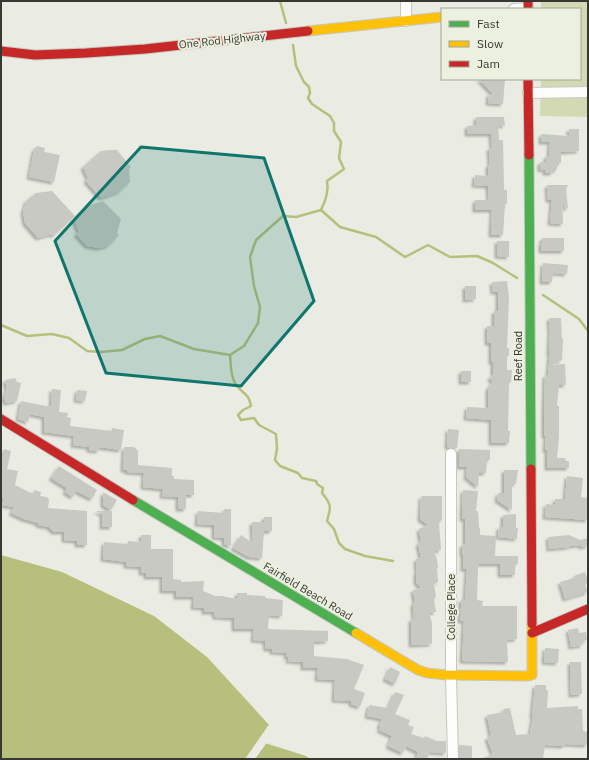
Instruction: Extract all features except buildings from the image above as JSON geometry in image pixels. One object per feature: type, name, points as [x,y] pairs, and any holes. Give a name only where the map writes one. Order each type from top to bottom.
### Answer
[{"type":"street","points":[[406,1],[406,21]]},
{"type":"street","name":"One Rod Highway","points":[[1,51],[35,55],[145,49],[441,17]]},
{"type":"street","name":"Reef Road","points":[[528,80],[532,633]]},
{"type":"street","points":[[528,93],[588,92]]},
{"type":"street","name":"Fairfield Beach Road","points":[[1,419],[418,670],[427,673],[451,675],[532,675],[532,633]]},
{"type":"street","name":"College Place","points":[[451,454],[451,675],[453,759]]},
{"type":"street","points":[[532,633],[588,609]]},
{"type":"highlighted area","points":[[141,147],[264,158],[314,301],[241,386],[106,373],[55,241]]},
{"type":"shaded area","points":[[541,1],[588,1],[588,117],[540,116],[541,80],[581,80],[581,8],[541,8]]},
{"type":"shaded area","points":[[1,555],[62,572],[154,616],[207,657],[271,727],[265,743],[306,756],[310,759],[1,759]]},
{"type":"pier","points":[[270,723],[273,727],[268,741],[255,759],[245,759]]},
{"type":"waterway","points":[[280,1],[286,23]]},
{"type":"waterway","points":[[293,45],[296,66],[304,82],[309,87],[310,93],[308,98],[312,104],[330,116],[334,123],[334,131],[341,142],[339,158],[344,169],[327,181],[326,196],[321,210]]},
{"type":"waterway","points":[[1,325],[27,336],[52,334],[69,338],[87,351],[101,352],[122,350],[145,339],[160,336],[194,349],[230,355],[244,346],[258,323],[260,307],[254,286],[250,257],[256,240],[283,216],[296,217],[321,210],[340,227],[376,237],[405,257],[428,245],[450,257],[477,256],[493,263],[517,278]]},
{"type":"waterway","points":[[543,295],[579,319],[588,331]]},
{"type":"waterway","points":[[230,355],[233,380],[237,387],[247,395],[251,406],[243,410],[238,415],[241,420],[254,418],[259,425],[276,434],[277,449],[275,460],[280,466],[298,473],[302,478],[316,481],[317,484],[323,488],[322,493],[328,500],[330,506],[327,521],[334,529],[339,543],[345,549],[365,556],[393,561]]},
{"type":"traffic: fast","points":[[529,155],[531,469]]},
{"type":"traffic: fast","points":[[133,500],[356,633]]},
{"type":"traffic: slow","points":[[308,31],[441,17]]},
{"type":"traffic: slow","points":[[356,633],[418,670],[427,673],[446,675],[528,676],[532,675],[532,624]]},
{"type":"traffic: jam","points":[[528,1],[528,8]]},
{"type":"traffic: jam","points":[[1,51],[35,55],[86,53],[145,49],[308,31]]},
{"type":"traffic: jam","points":[[528,80],[529,155]]},
{"type":"traffic: jam","points":[[1,419],[133,500]]},
{"type":"traffic: jam","points":[[531,469],[532,624]]},
{"type":"traffic: jam","points":[[532,633],[588,609]]}]
